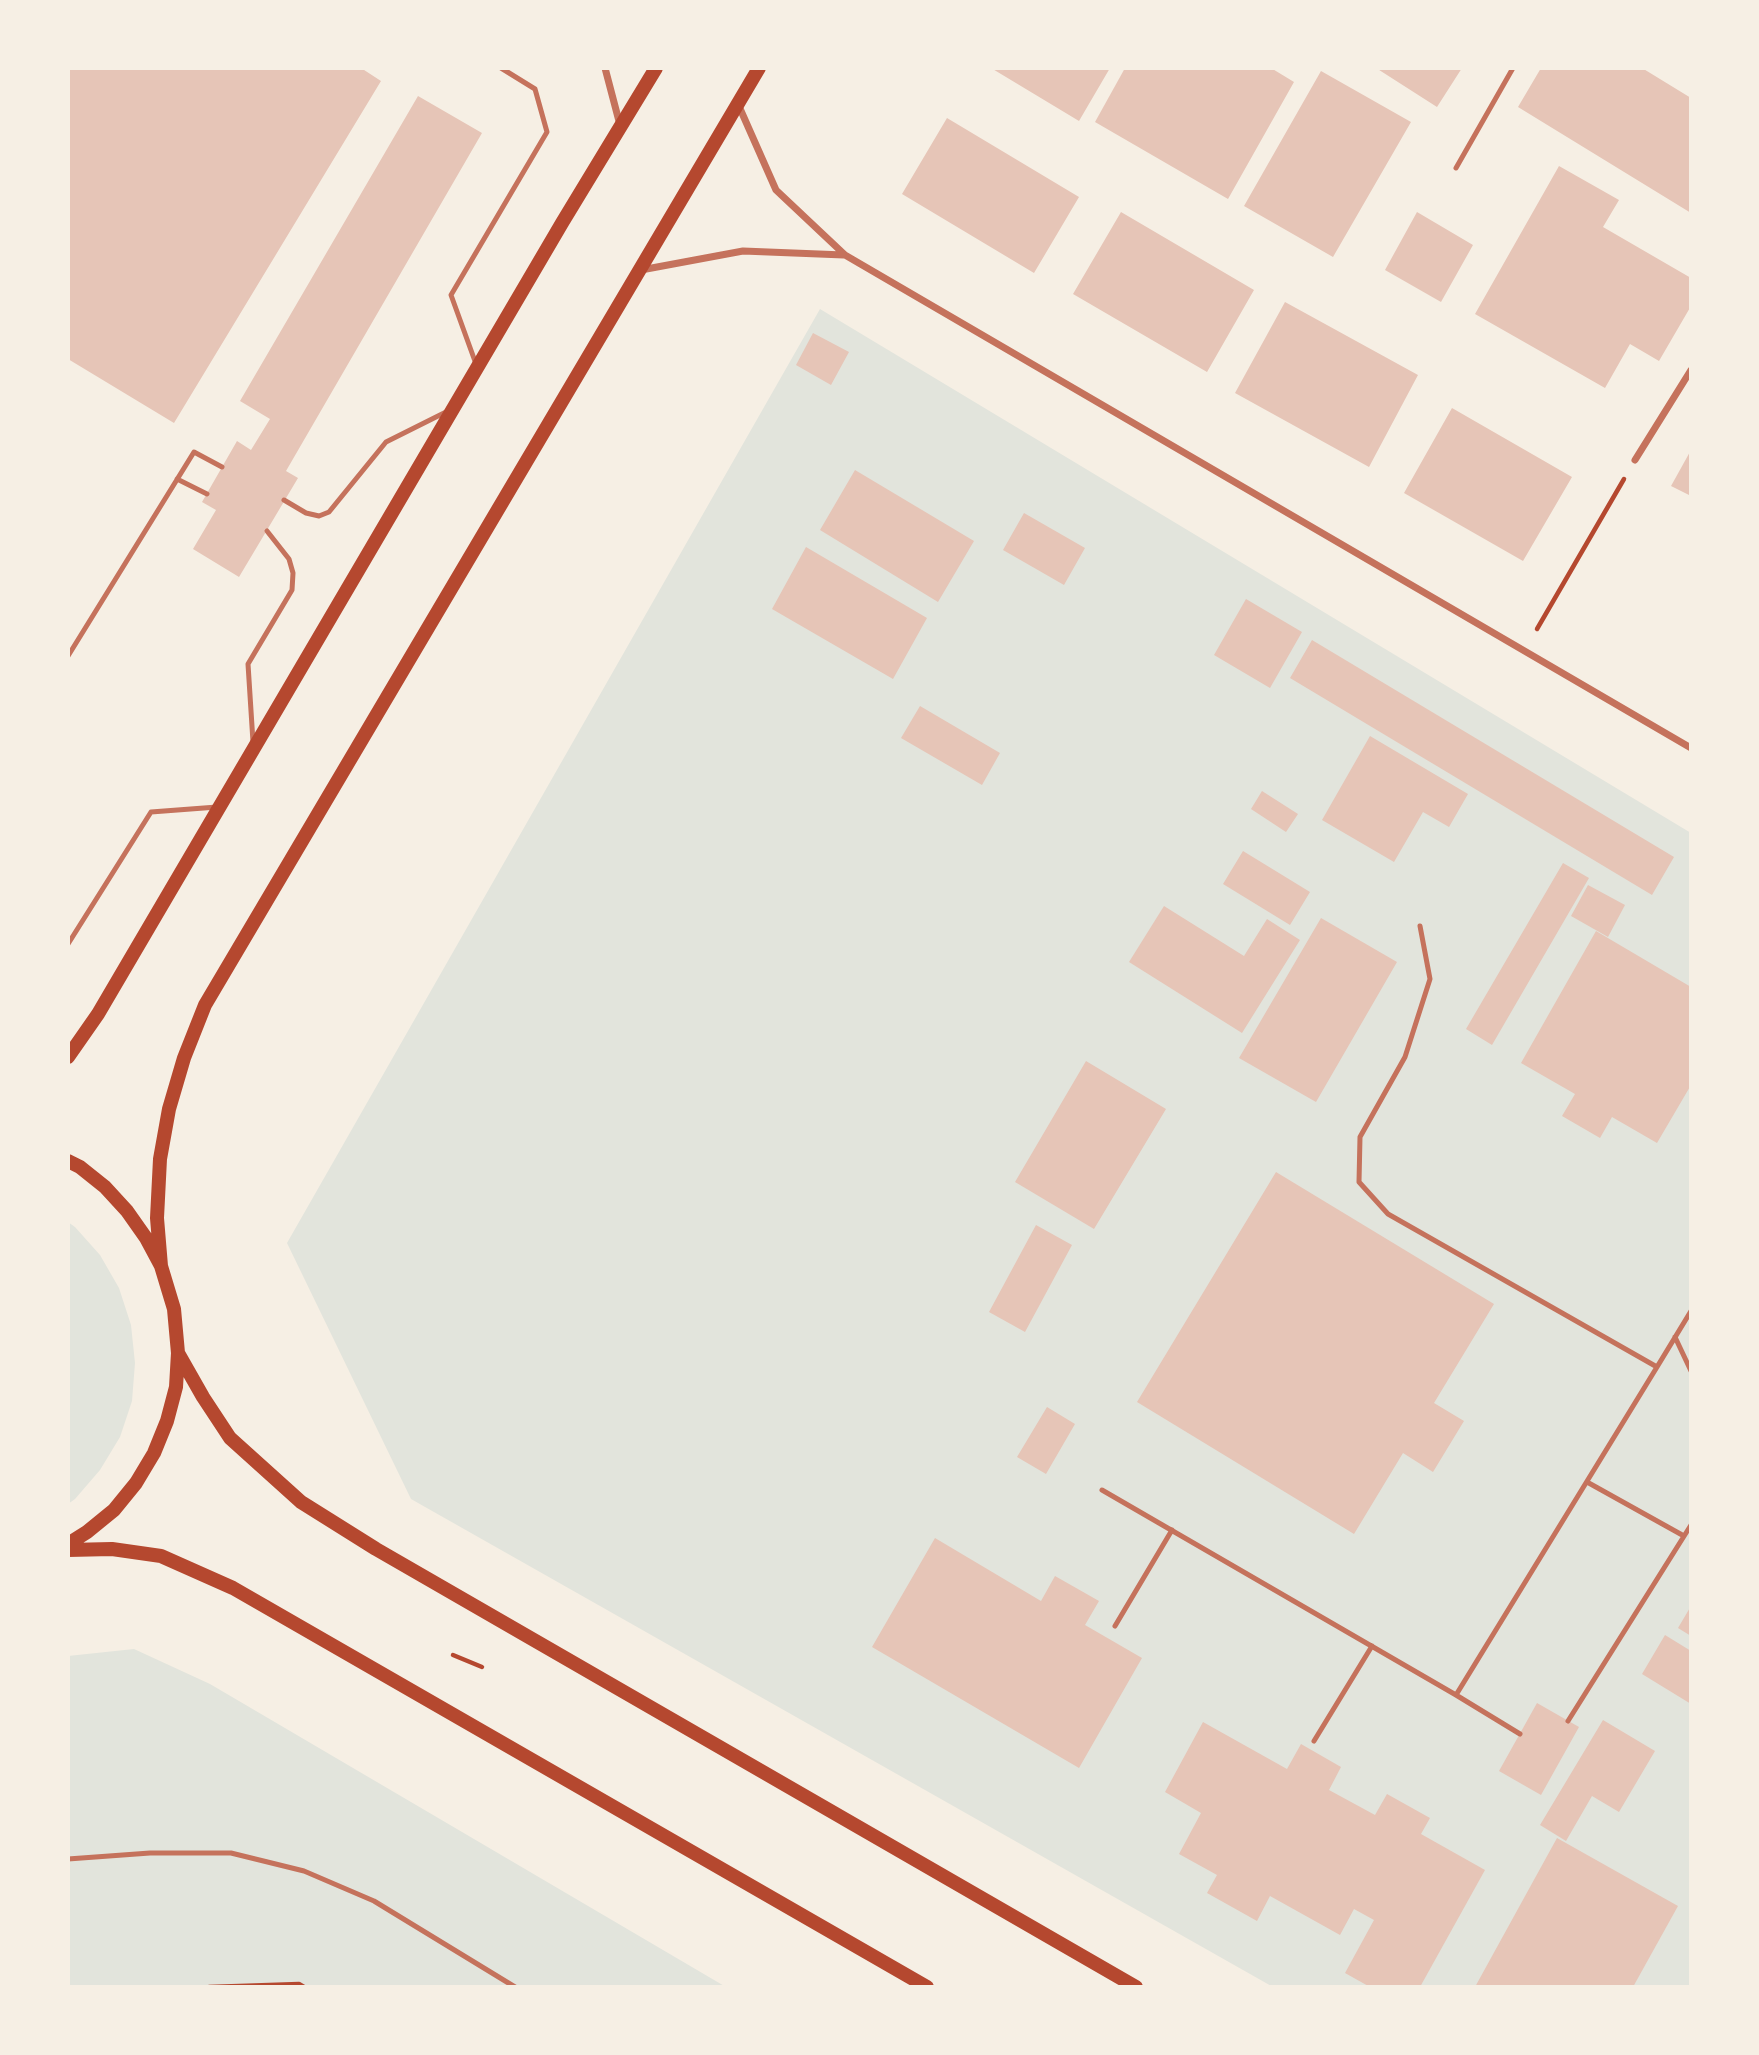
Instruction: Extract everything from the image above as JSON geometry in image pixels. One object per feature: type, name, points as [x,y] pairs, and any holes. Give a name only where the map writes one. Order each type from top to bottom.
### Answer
[{"type":"main road","points":[[68,1057],[98,1014],[656,68]]},
{"type":"main road","points":[[161,1266],[158,1218],[160,1159],[169,1109],[184,1058],[205,1005],[759,68]]},
{"type":"main road","points":[[68,1161],[105,1187],[127,1211],[146,1238],[161,1266],[174,1309],[178,1353],[176,1387],[154,1454],[136,1483],[114,1510],[88,1532],[68,1544]]},
{"type":"main road","points":[[178,1353],[230,1438],[301,1502],[376,1549],[1136,1987]]},
{"type":"main road","points":[[68,1550],[112,1549],[161,1556],[233,1588],[927,1987]]},
{"type":"street","points":[[605,68],[621,127]]},
{"type":"street","points":[[738,104],[776,190],[845,255],[1691,748]]},
{"type":"street","points":[[639,270],[744,251],[845,255]]},
{"type":"street","points":[[1635,460],[1691,370]]},
{"type":"lane","points":[[477,368],[451,295],[547,132],[536,89],[501,68]]},
{"type":"lane","points":[[1455,168],[1513,68]]},
{"type":"lane","points":[[284,500],[306,513],[319,516],[329,512],[386,442],[454,408]]},
{"type":"lane","points":[[68,656],[194,452],[222,467]]},
{"type":"lane","points":[[177,479],[207,494]]},
{"type":"lane","points":[[253,750],[248,664],[292,590],[293,573],[289,559],[267,530]]},
{"type":"lane","points":[[68,944],[151,812],[220,807]]},
{"type":"lane","points":[[1420,926],[1430,979],[1405,1057],[1360,1137],[1359,1182],[1388,1214],[1657,1367]]},
{"type":"lane","points":[[1456,1695],[1691,1311]]},
{"type":"lane","points":[[1675,1337],[1691,1371]]},
{"type":"lane","points":[[1587,1482],[1684,1536]]},
{"type":"lane","points":[[1102,1490],[1520,1734]]},
{"type":"lane","points":[[1568,1721],[1691,1524]]},
{"type":"lane","points":[[1115,1626],[1172,1530]]},
{"type":"lane","points":[[1314,1741],[1372,1646]]},
{"type":"lane","points":[[68,1858],[150,1853],[231,1853],[304,1871],[374,1901],[515,1987]]},
{"type":"path","points":[[1524,651],[1635,460]]},
{"type":"path","points":[[453,1655],[482,1667]]},
{"type":"path","points":[[209,1987],[299,1984],[304,1987]]},
{"type":"shaded area","points":[[820,309],[1691,833],[1691,1987],[1273,1987],[411,1499],[287,1243]]},
{"type":"shaded area","points":[[68,1222],[100,1255],[119,1288],[131,1325],[135,1363],[132,1401],[120,1437],[100,1470],[68,1504]]},
{"type":"shaded area","points":[[134,1649],[210,1684],[726,1987],[68,1987],[68,1656]]},
{"type":"building","points":[[68,68],[361,68],[381,81],[174,423],[68,359]]},
{"type":"building","points":[[991,68],[1110,68],[1079,121]]},
{"type":"building","points":[[1125,68],[1271,68],[1294,82],[1228,199],[1095,122]]},
{"type":"building","points":[[1376,68],[1462,68],[1437,107]]},
{"type":"building","points":[[1541,68],[1642,68],[1691,98],[1691,213],[1518,107]]},
{"type":"building","points":[[1321,71],[1411,122],[1333,257],[1244,206]]},
{"type":"building","points":[[418,96],[482,133],[286,471],[298,478],[239,577],[193,549],[216,510],[202,502],[237,441],[251,450],[270,419],[240,401]]},
{"type":"building","points":[[947,118],[1079,197],[1034,273],[902,194]]},
{"type":"building","points":[[1559,166],[1619,200],[1603,227],[1691,278],[1691,306],[1659,361],[1630,344],[1605,388],[1475,314]]},
{"type":"building","points":[[1121,212],[1254,290],[1207,372],[1073,294]]},
{"type":"building","points":[[1417,212],[1473,245],[1441,302],[1385,270]]},
{"type":"building","points":[[1285,302],[1418,375],[1369,467],[1235,393]]},
{"type":"building","points":[[813,333],[849,352],[831,385],[796,365]]},
{"type":"building","points":[[1452,408],[1572,477],[1523,561],[1404,493]]},
{"type":"building","points":[[1691,450],[1691,496],[1671,486]]},
{"type":"building","points":[[855,470],[974,541],[938,602],[820,530]]},
{"type":"building","points":[[1024,513],[1085,548],[1064,585],[1003,550]]},
{"type":"building","points":[[806,547],[927,618],[893,679],[772,609]]},
{"type":"building","points":[[1246,599],[1302,632],[1270,688],[1214,655]]},
{"type":"building","points":[[1312,640],[1674,857],[1652,895],[1290,678]]},
{"type":"building","points":[[920,706],[1000,753],[982,785],[901,738]]},
{"type":"building","points":[[1370,736],[1468,794],[1449,827],[1423,812],[1394,862],[1322,820]]},
{"type":"building","points":[[1262,791],[1298,814],[1286,832],[1251,809]]},
{"type":"building","points":[[1243,851],[1310,892],[1290,925],[1223,884]]},
{"type":"building","points":[[1563,863],[1589,878],[1492,1045],[1466,1029]]},
{"type":"building","points":[[1588,885],[1625,905],[1608,937],[1571,916]]},
{"type":"building","points":[[1164,906],[1244,956],[1267,919],[1300,940],[1242,1033],[1129,962]]},
{"type":"building","points":[[1321,918],[1397,962],[1316,1102],[1239,1058]]},
{"type":"building","points":[[1596,931],[1691,987],[1691,1085],[1657,1143],[1612,1117],[1600,1138],[1562,1116],[1575,1094],[1521,1063]]},
{"type":"building","points":[[1086,1061],[1166,1109],[1094,1229],[1015,1182]]},
{"type":"building","points":[[1276,1172],[1494,1304],[1434,1403],[1464,1421],[1433,1472],[1403,1453],[1354,1534],[1137,1402]]},
{"type":"building","points":[[1036,1225],[1072,1245],[1025,1332],[989,1312]]},
{"type":"building","points":[[1047,1407],[1075,1424],[1046,1474],[1017,1457]]},
{"type":"building","points":[[935,1538],[1041,1601],[1055,1576],[1099,1601],[1085,1625],[1142,1658],[1079,1768],[872,1647]]},
{"type":"building","points":[[1691,1606],[1691,1636],[1678,1628]]},
{"type":"building","points":[[1665,1635],[1691,1651],[1691,1704],[1642,1674]]},
{"type":"building","points":[[1537,1703],[1579,1727],[1541,1795],[1499,1771]]},
{"type":"building","points":[[1603,1720],[1655,1751],[1619,1812],[1592,1796],[1566,1841],[1540,1825]]},
{"type":"building","points":[[1203,1722],[1287,1769],[1301,1744],[1341,1767],[1329,1790],[1375,1815],[1387,1794],[1430,1818],[1421,1834],[1485,1870],[1420,1987],[1370,1987],[1345,1973],[1374,1920],[1354,1909],[1340,1935],[1270,1896],[1257,1921],[1207,1893],[1217,1875],[1179,1854],[1201,1813],[1165,1792]]},
{"type":"building","points":[[1557,1838],[1678,1906],[1633,1987],[1475,1987]]}]
